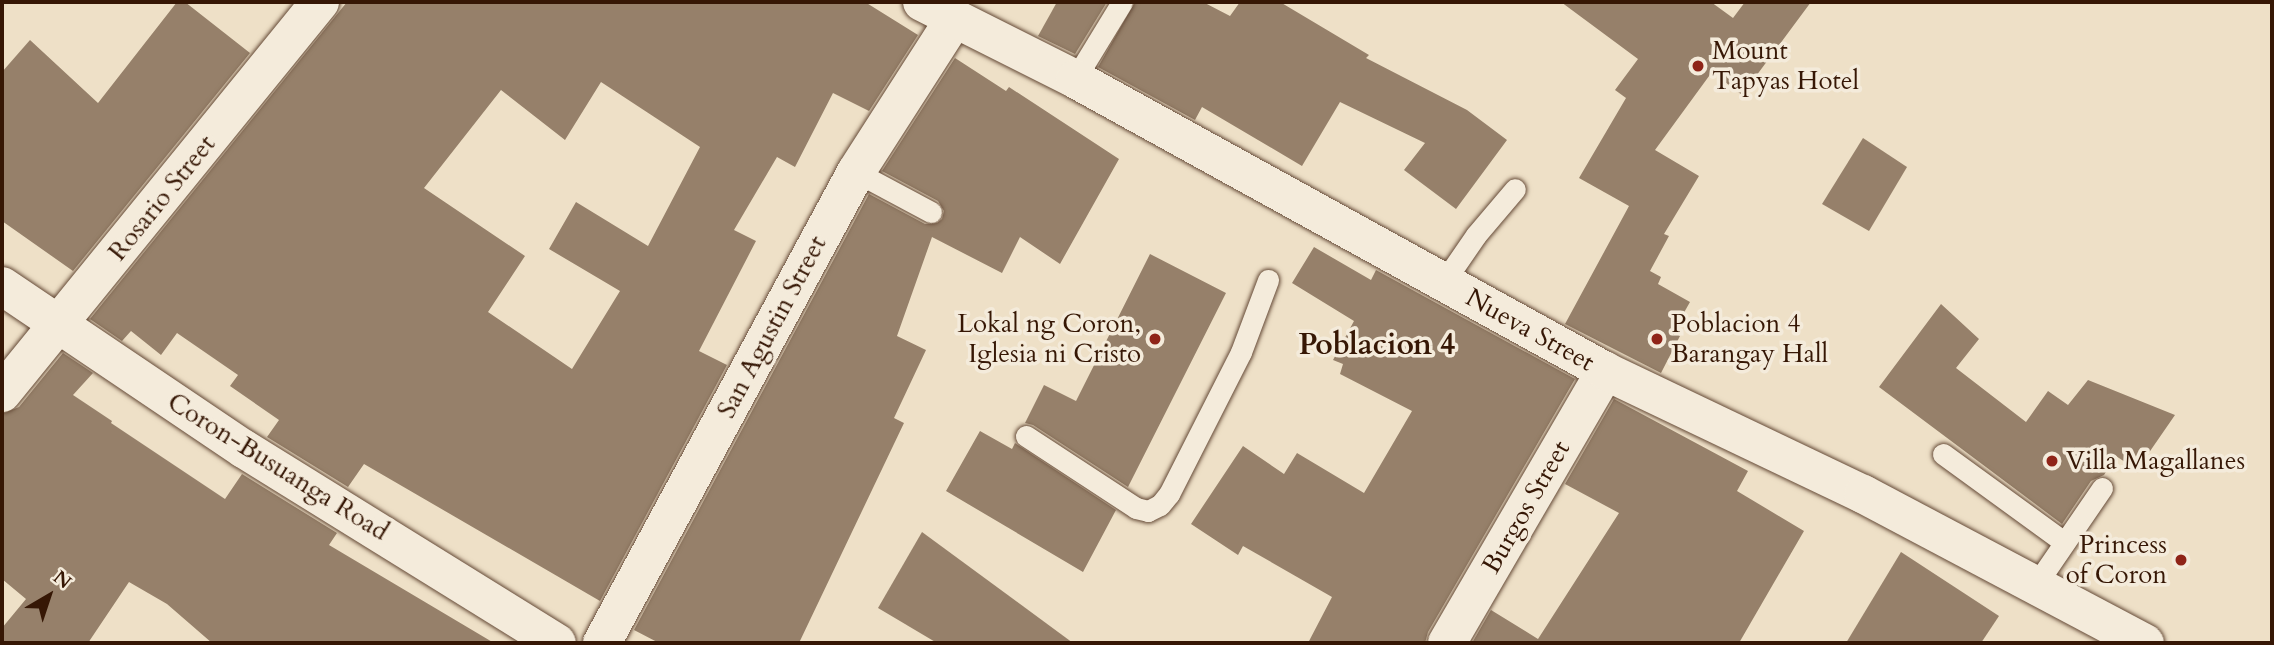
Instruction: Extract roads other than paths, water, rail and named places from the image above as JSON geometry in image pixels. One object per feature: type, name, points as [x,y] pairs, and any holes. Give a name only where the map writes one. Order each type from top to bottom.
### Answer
[{"type":"street","name":"Rosario Street","points":[[2,393],[320,2]]},
{"type":"street","name":"Nueva Street","points":[[948,7],[1605,371],[1863,494],[2037,583],[2145,643]]},
{"type":"street","name":"San Agustin Street","points":[[602,643],[948,7]]},
{"type":"street","name":"Coron-Busuanga Road","points":[[2,286],[244,449],[557,643]]},
{"type":"street","name":"Burgos Street","points":[[1447,643],[1605,371]]},
{"type":"lane","points":[[1075,79],[1122,2]]},
{"type":"lane","points":[[856,172],[931,212]]},
{"type":"lane","points":[[1443,283],[1476,235],[1515,189]]},
{"type":"lane","points":[[1026,436],[1136,508],[1148,511],[1160,505],[1169,494],[1241,352],[1268,280]]},
{"type":"lane","points":[[1944,454],[2064,542]]},
{"type":"lane","points":[[2037,583],[2102,488]]},
{"type":"place","name":"Mount Tapyas Hotel","points":[[1698,66]]},
{"type":"place","name":"Lokal ng Coron, Iglesia ni Cristo","points":[[1155,339]]},
{"type":"place","name":"Poblacion 4 Barangay Hall","points":[[1657,339]]},
{"type":"place","name":"Villa Magallanes","points":[[2052,461]]},
{"type":"place","name":"Princess of Coron","points":[[2181,560]]},
{"type":"district","name":"Poblacion 4","points":[[1377,345]]}]
